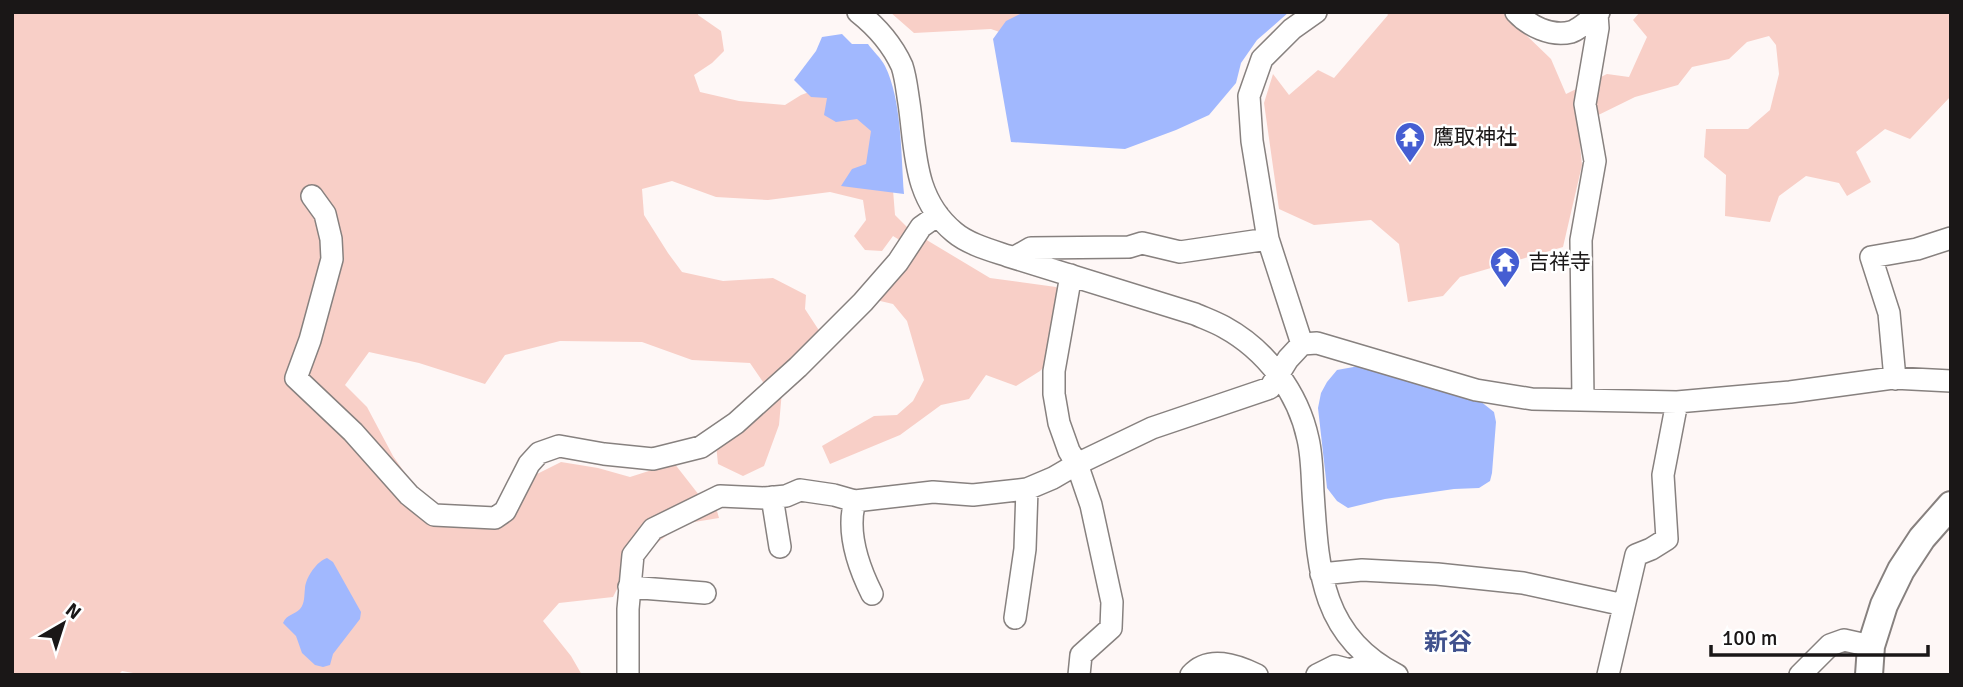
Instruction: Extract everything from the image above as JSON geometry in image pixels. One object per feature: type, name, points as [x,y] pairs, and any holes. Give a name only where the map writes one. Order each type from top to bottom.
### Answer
[{"type":"main road","points":[[1869,675],[1871,646],[1884,605],[1901,569],[1922,538],[1951,505]]},
{"type":"street","points":[[858,12],[884,36],[902,68],[922,190],[938,215],[955,233],[979,246],[1195,314],[1223,326],[1245,340],[1265,358],[1292,397],[1302,417],[1308,439],[1317,554],[1326,595],[1350,638],[1374,661],[1397,675]]},
{"type":"street","points":[[1302,344],[1268,239],[1252,141],[1249,96],[1262,59],[1292,29],[1316,12]]},
{"type":"street","points":[[1516,12],[1524,21],[1546,32],[1572,32],[1598,13]]},
{"type":"street","points":[[1583,400],[1581,240],[1595,161],[1585,104],[1598,29],[1598,13]]},
{"type":"street","points":[[313,196],[325,214],[331,239],[332,260],[310,340],[296,378],[353,432],[409,495],[434,515],[495,518],[505,511],[529,464],[539,453],[559,446],[653,459],[701,447],[727,429],[798,367],[863,302],[898,262],[921,227],[938,215]]},
{"type":"street","points":[[1895,379],[1889,313],[1871,257],[1917,249],[1951,238]]},
{"type":"street","points":[[1014,257],[1031,248],[1129,247],[1142,243],[1180,251],[1268,239]]},
{"type":"street","points":[[1072,275],[1054,371],[1059,423],[1091,505],[1112,602],[1111,628],[1082,655],[1080,675]]},
{"type":"street","points":[[628,675],[628,609],[633,555],[653,529],[720,496],[786,496],[800,490],[855,501],[933,492],[973,495],[1027,489],[1152,428],[1270,388],[1302,344],[1317,343],[1476,390],[1532,399],[1677,402],[1895,379],[1951,381]]},
{"type":"street","points":[[1608,675],[1636,555],[1667,539],[1664,475],[1677,402]]},
{"type":"street","points":[[1015,618],[1025,549],[1027,489]]},
{"type":"street","points":[[772,497],[780,548]]},
{"type":"street","points":[[855,501],[851,516],[853,534],[864,578],[872,594]]},
{"type":"street","points":[[1321,574],[1362,570],[1462,576],[1523,583],[1624,605]]},
{"type":"street","points":[[629,587],[705,593]]},
{"type":"street","points":[[1800,675],[1830,645],[1844,640],[1871,646]]},
{"type":"street","points":[[1317,675],[1335,666],[1350,670],[1374,661]]},
{"type":"street","points":[[1191,675],[1196,669],[1212,663],[1231,664],[1257,675]]},
{"type":"shaded area","points":[[12,12],[698,12],[698,15],[721,31],[724,51],[694,75],[700,92],[739,101],[785,105],[812,91],[861,112],[879,128],[893,190],[895,215],[910,230],[990,278],[1056,287],[1073,305],[1070,341],[1040,371],[1016,386],[986,375],[969,399],[941,405],[900,435],[830,464],[822,446],[874,416],[897,415],[913,401],[924,380],[907,321],[893,304],[876,300],[883,282],[912,262],[914,249],[893,236],[882,251],[865,250],[854,236],[866,220],[863,200],[830,192],[768,200],[716,197],[672,181],[642,189],[644,215],[682,272],[723,281],[773,278],[806,295],[805,309],[822,335],[784,368],[779,425],[764,466],[743,476],[718,464],[716,444],[755,418],[763,382],[750,363],[692,360],[642,342],[560,341],[505,355],[485,384],[419,363],[369,352],[345,385],[367,407],[393,456],[447,525],[511,519],[537,474],[561,462],[630,477],[674,463],[699,495],[715,504],[719,518],[682,524],[630,563],[613,597],[559,603],[543,621],[571,656],[582,675],[144,675],[122,671],[118,675],[12,675]]},
{"type":"shaded area","points":[[890,12],[1060,12],[1022,40],[991,29],[914,33]]},
{"type":"shaded area","points":[[1386,12],[1502,12],[1551,59],[1566,94],[1607,74],[1629,77],[1647,37],[1633,20],[1640,12],[1951,12],[1951,96],[1910,139],[1885,129],[1856,152],[1871,182],[1847,196],[1839,183],[1806,176],[1779,196],[1770,222],[1725,216],[1726,175],[1704,157],[1706,129],[1748,129],[1770,110],[1779,74],[1776,45],[1769,36],[1747,42],[1729,59],[1692,67],[1678,85],[1635,97],[1578,125],[1582,165],[1563,247],[1460,277],[1443,296],[1408,302],[1399,244],[1371,220],[1314,225],[1279,209],[1264,103],[1273,74],[1289,95],[1318,70],[1334,78],[1388,15]]},
{"type":"water","points":[[1024,12],[1289,12],[1257,40],[1241,63],[1236,83],[1209,115],[1125,149],[1011,142],[993,39],[1006,21]]},
{"type":"water","points":[[842,34],[852,44],[868,44],[883,63],[891,80],[900,128],[904,194],[841,186],[852,169],[866,164],[871,131],[857,119],[836,122],[824,115],[827,98],[811,97],[794,80],[816,51],[822,37]]},
{"type":"water","points":[[1359,366],[1466,390],[1494,412],[1496,422],[1490,481],[1479,488],[1385,499],[1348,508],[1337,501],[1327,488],[1318,408],[1321,393],[1337,370]]},
{"type":"water","points":[[327,558],[333,562],[361,612],[360,619],[333,654],[330,665],[323,667],[315,665],[302,653],[296,636],[283,623],[302,607],[310,574],[319,562]]},
{"type":"place","name":"鷹取神社","points":[[1410,164]]},
{"type":"place","name":"吉祥寺","points":[[1505,289]]},
{"type":"district","name":"新谷","points":[[1448,642]]}]
